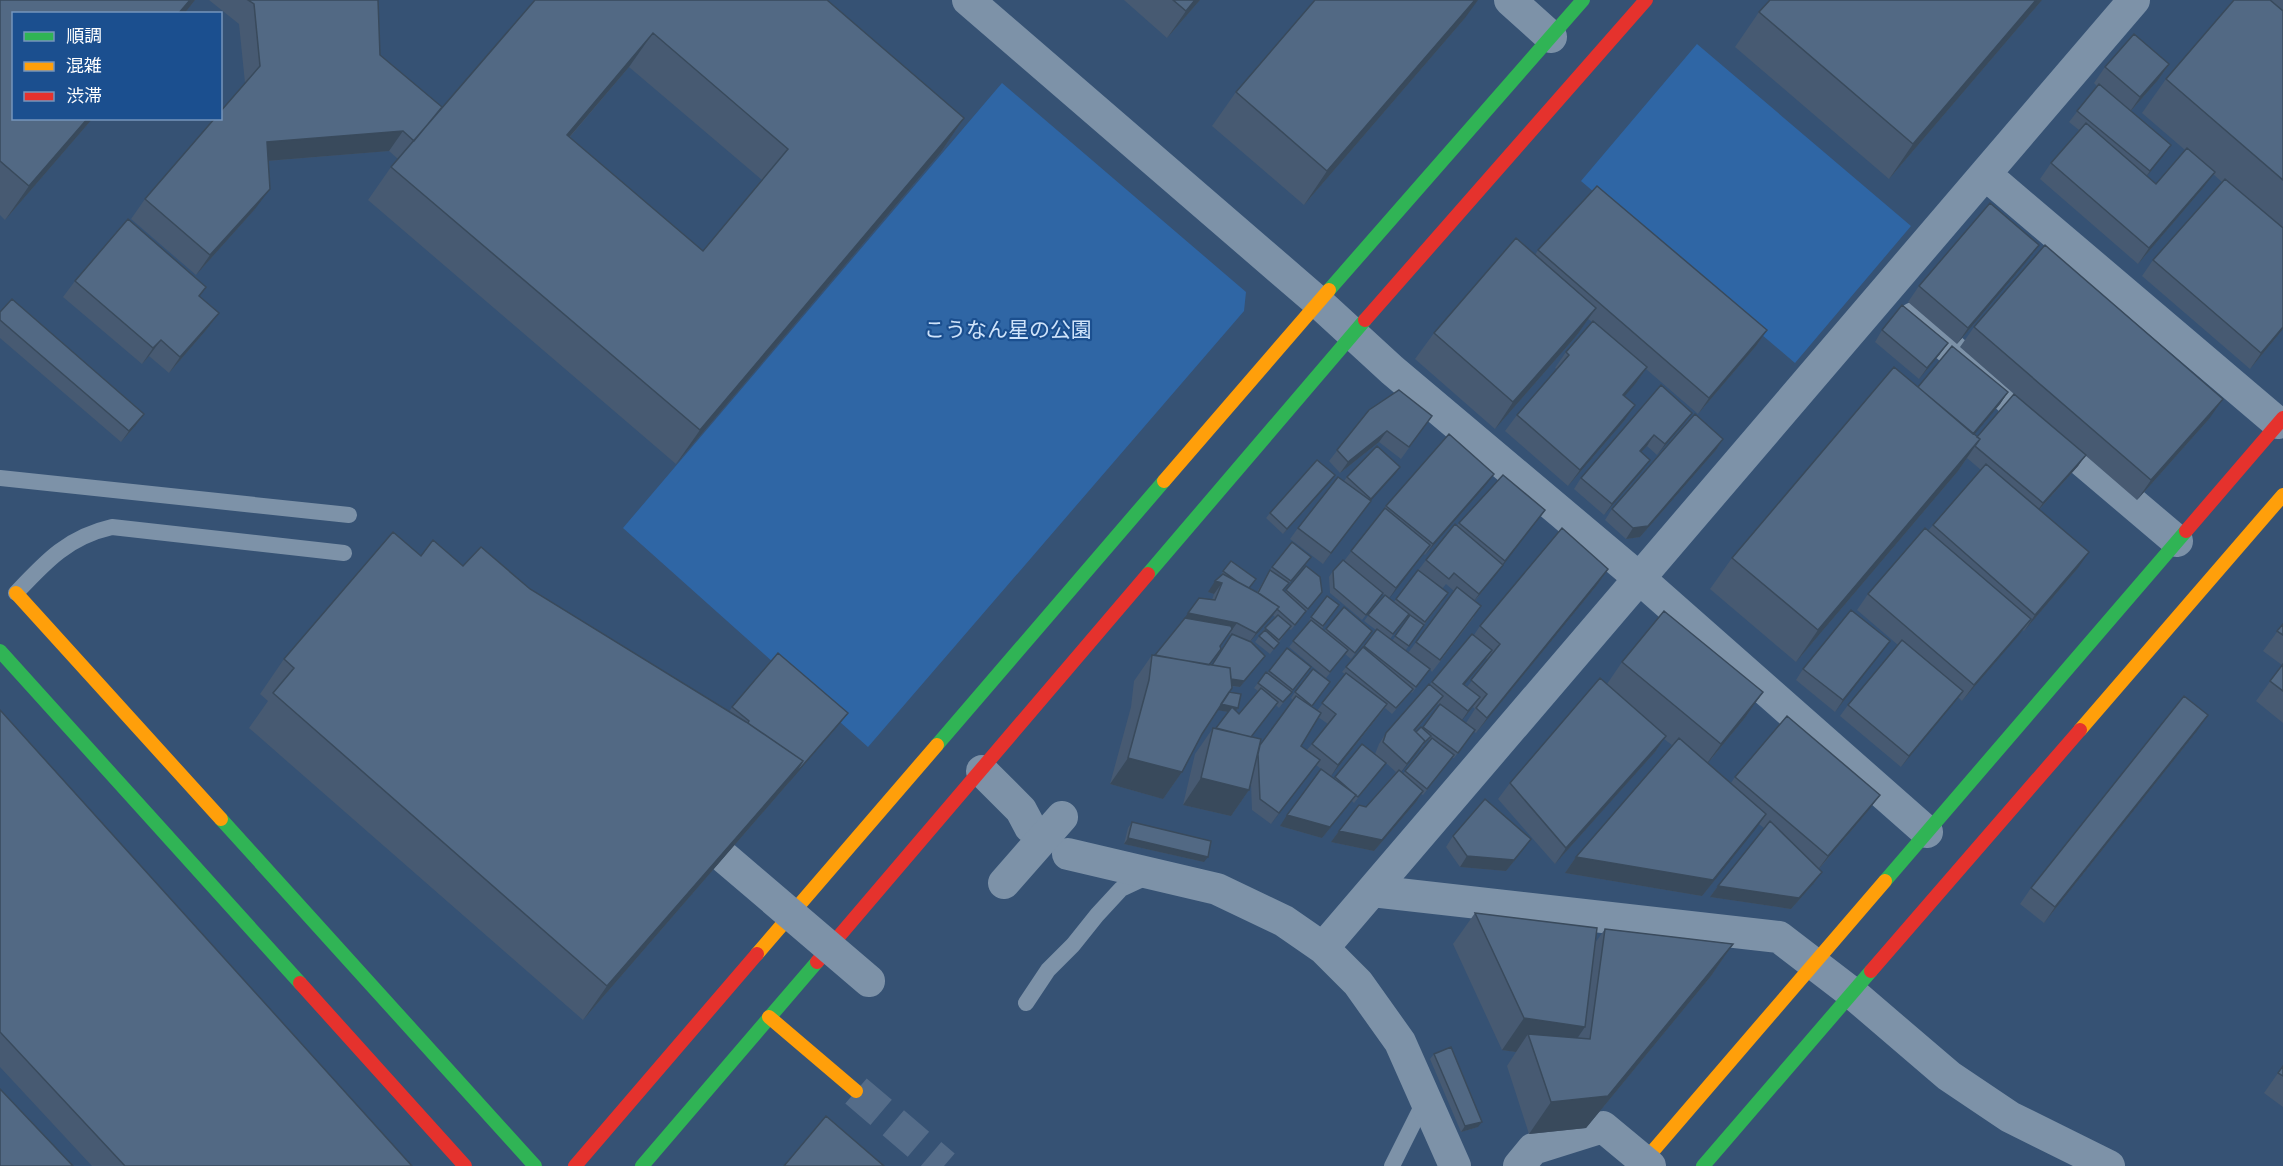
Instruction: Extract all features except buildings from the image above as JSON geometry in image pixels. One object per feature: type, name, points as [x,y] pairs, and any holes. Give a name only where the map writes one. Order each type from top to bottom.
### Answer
[{"type":"street","points":[[968,0],[1318,302],[1352,335],[1639,578],[1927,832]]},
{"type":"street","points":[[1510,0],[1551,37]]},
{"type":"street","points":[[576,1166],[1318,302],[1583,0]]},
{"type":"street","points":[[642,1166],[982,771],[1352,335],[1646,0]]},
{"type":"street","points":[[1323,948],[2134,0]]},
{"type":"street","points":[[1640,1166],[2281,421],[1985,174]]},
{"type":"street","points":[[1883,292],[2177,541]]},
{"type":"street","points":[[1703,1166],[2283,495]]},
{"type":"street","points":[[16,593],[535,1166]]},
{"type":"street","points":[[0,651],[465,1166]]},
{"type":"street","points":[[982,771],[1021,810],[1030,827]]},
{"type":"street","points":[[1004,883],[1062,817]]},
{"type":"street","points":[[1068,854],[1217,889],[1284,921],[1323,948],[1358,983],[1400,1042],[1455,1166]]},
{"type":"street","points":[[724,858],[869,981]]},
{"type":"street","points":[[1372,891],[1779,937],[1852,993],[1949,1076],[2010,1117],[2109,1166]]},
{"type":"street","points":[[770,1017],[856,1091]]},
{"type":"street","points":[[1519,1166],[1533,1149],[1603,1127],[1650,1166]]},
{"type":"lane","points":[[0,478],[349,515]]},
{"type":"lane","points":[[16,593],[48,559],[69,543],[94,531],[112,527],[344,553]]},
{"type":"lane","points":[[1026,1003],[1048,970],[1121,890],[1152,874]]},
{"type":"lane","points":[[1392,1166],[1425,1100]]},
{"type":"green space","points":[[1697,44],[1911,226],[1795,363],[1581,181]]},
{"type":"green space","name":"こうなん星の公園","points":[[1002,83],[1246,292],[1244,311],[868,747],[623,528]]},
{"type":"tunnel","points":[[856,1091],[944,1166]]},
{"type":"traffic: fast","points":[[1329,290],[1583,0]]},
{"type":"traffic: fast","points":[[1148,574],[1365,320]]},
{"type":"traffic: fast","points":[[937,745],[1164,481]]},
{"type":"traffic: fast","points":[[1885,881],[2186,531]]},
{"type":"traffic: fast","points":[[0,651],[300,983]]},
{"type":"traffic: fast","points":[[221,819],[535,1166]]},
{"type":"traffic: fast","points":[[642,1166],[817,962]]},
{"type":"traffic: fast","points":[[1703,1166],[1871,971]]},
{"type":"traffic: slow","points":[[1164,481],[1329,290]]},
{"type":"traffic: slow","points":[[2080,730],[2283,495]]},
{"type":"traffic: slow","points":[[16,593],[221,819]]},
{"type":"traffic: slow","points":[[757,954],[937,745]]},
{"type":"traffic: slow","points":[[1640,1166],[1885,881]]},
{"type":"traffic: slow","points":[[769,1017],[856,1091]]},
{"type":"traffic: jam","points":[[1365,320],[1646,0]]},
{"type":"traffic: jam","points":[[2186,531],[2283,418]]},
{"type":"traffic: jam","points":[[817,962],[1148,574]]},
{"type":"traffic: jam","points":[[1871,971],[2080,730]]},
{"type":"traffic: jam","points":[[575,1166],[757,954]]},
{"type":"traffic: jam","points":[[300,983],[465,1166]]}]
